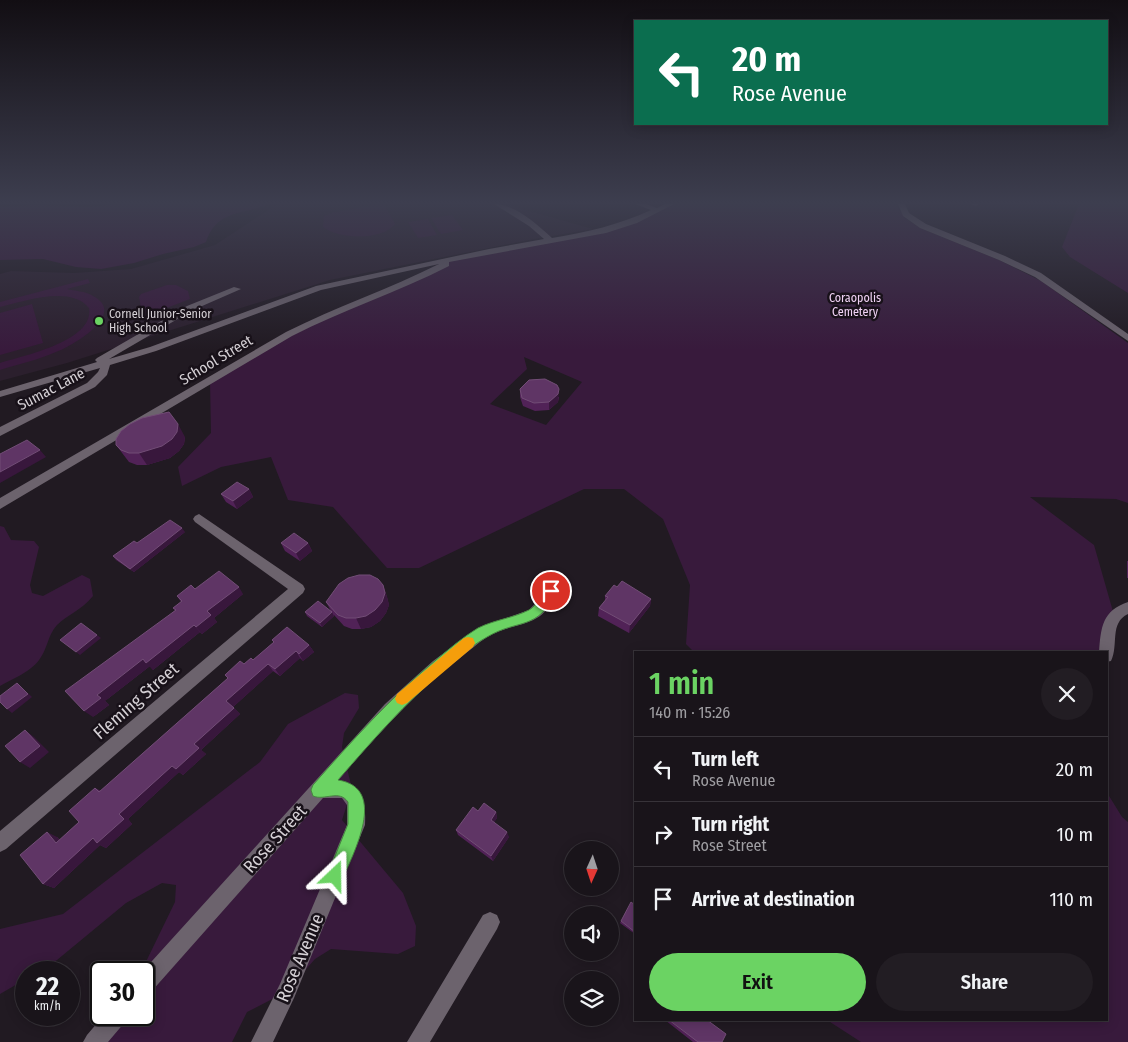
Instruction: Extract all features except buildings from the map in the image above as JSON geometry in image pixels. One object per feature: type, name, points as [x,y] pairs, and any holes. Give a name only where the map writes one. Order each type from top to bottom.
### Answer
[{"type":"street","points":[[0,394],[176,341],[302,293],[483,253]]},
{"type":"street","points":[[989,253],[1038,275],[1128,338]]},
{"type":"street","name":"School Street","points":[[0,504],[288,334],[334,312],[431,273],[455,258]]},
{"type":"street","points":[[83,370],[190,308],[237,289]]},
{"type":"street","name":"Sumac Lane","points":[[0,432],[91,385],[103,373],[106,363]]},
{"type":"street","name":"Fleming Street","points":[[0,843],[298,588],[199,519]]},
{"type":"street","name":"Rose Street","points":[[155,973],[391,709],[460,648],[483,632],[534,614],[551,591]]},
{"type":"street","points":[[1107,651],[1110,624],[1114,615],[1121,609],[1128,608]]},
{"type":"street","name":"Rose Avenue","points":[[262,1042],[287,991],[356,824],[357,812],[354,796],[346,789],[318,790]]},
{"type":"street","points":[[418,1042],[490,922]]},
{"type":"street","points":[[94,1042],[108,1026]]},
{"type":"shaded area","name":"Cornell Junior-Senior High School","points":[[188,253],[466,253],[330,280],[67,363],[0,381],[0,274],[11,271],[74,273],[131,269]]},
{"type":"green space","points":[[0,253],[169,253],[134,263],[101,269],[76,267],[43,259],[0,260]]},
{"type":"green space","name":"Coraopolis Cemetery","points":[[486,253],[981,253],[1041,281],[1128,343],[1128,503],[1116,499],[1030,497],[1094,545],[1114,615],[1106,651],[693,651],[686,644],[690,585],[663,519],[624,489],[584,489],[419,568],[387,568],[333,507],[288,500],[271,457],[221,467],[182,486],[178,467],[211,433],[210,381],[289,334],[455,258]],"holes":[[[524,357],[582,382],[546,425],[490,404],[527,369]]]},
{"type":"green space","points":[[1067,253],[1128,253],[1128,293],[1070,257]]},
{"type":"green space","points":[[88,279],[90,283],[67,289],[90,294],[102,303],[104,312],[101,320],[94,328],[64,349],[0,370],[0,363],[40,351],[70,338],[81,330],[88,320],[89,308],[81,301],[71,297],[59,296],[34,299],[0,307],[0,302]]},
{"type":"green space","points":[[167,285],[176,285],[188,291],[190,299],[151,314],[142,313],[139,297],[141,294]]},
{"type":"green space","points":[[32,304],[43,343],[0,355],[0,313]]},
{"type":"green space","points":[[0,526],[4,527],[11,540],[34,541],[39,547],[30,585],[32,593],[43,596],[82,575],[90,579],[93,596],[57,625],[38,662],[23,674],[0,686]]},
{"type":"green space","points":[[345,693],[358,695],[359,708],[344,733],[342,747],[352,789],[342,820],[403,893],[416,926],[415,946],[398,954],[331,949],[315,959],[286,992],[247,1012],[232,1042],[93,1042],[104,1026],[155,1026],[155,961],[146,961],[175,902],[176,885],[162,883],[126,903],[55,961],[15,961],[15,985],[0,994],[0,929],[63,914],[260,762],[288,724]]},
{"type":"green space","points":[[1108,794],[1122,817],[1128,822],[1128,1042],[861,1042],[829,1021],[1108,1021]]},
{"type":"slow traffic","points":[[402,699],[438,666],[468,643]]},
{"type":"place","name":"Cornell Junior-Senior High School","points":[[99,321]]},
{"type":"route","points":[[335,876],[356,824],[356,802],[354,796],[346,789],[318,790],[391,709],[414,687],[460,648],[483,632],[534,614],[547,600],[551,591]]}]
